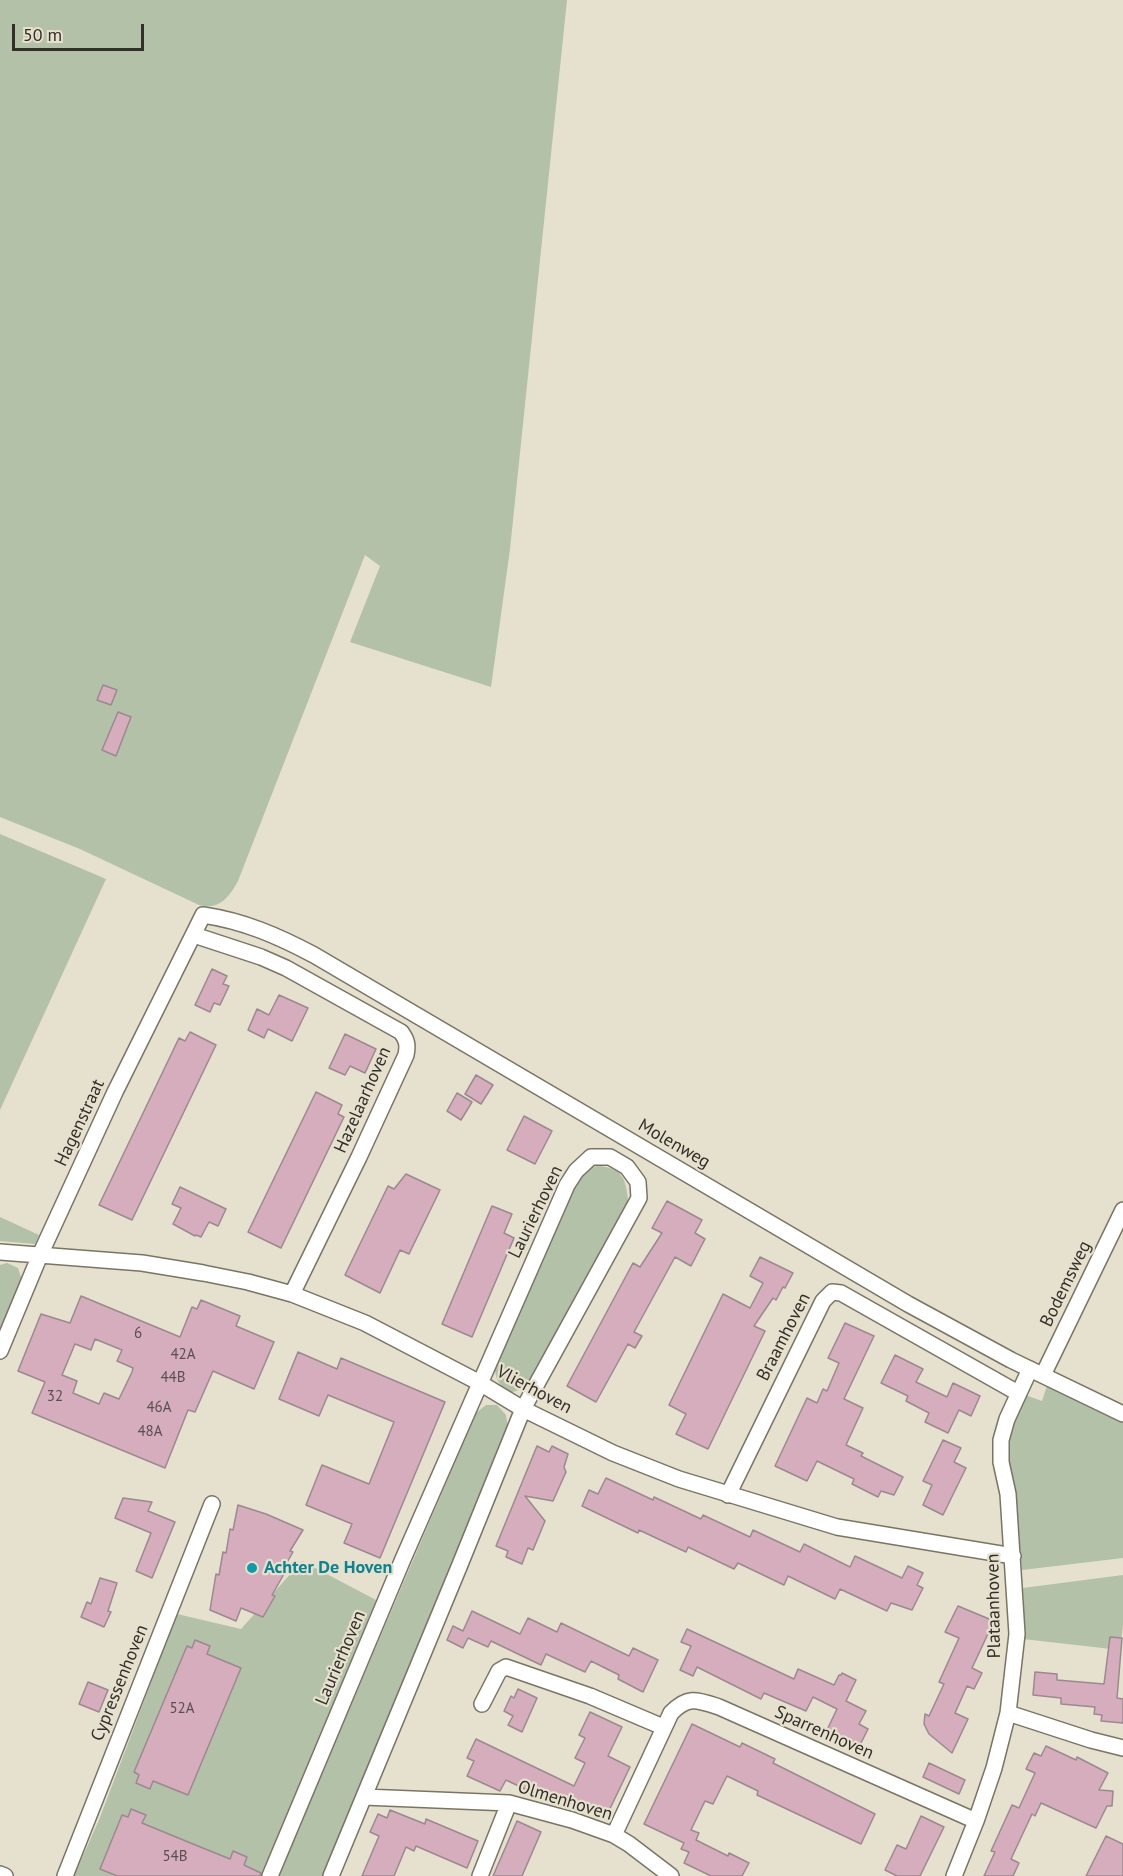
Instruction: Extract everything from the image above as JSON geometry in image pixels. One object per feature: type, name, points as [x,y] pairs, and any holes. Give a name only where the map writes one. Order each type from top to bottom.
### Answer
[{"type":"street","name":"Molenweg","points":[[203,915],[227,918],[259,929],[337,968],[908,1304],[1036,1372],[1123,1414]]},
{"type":"street","name":"Hagenstraat","points":[[0,1351],[40,1255],[115,1092],[203,915]]},
{"type":"street","name":"Hazelaarhoven","points":[[194,935],[261,957],[286,968],[401,1032],[406,1039],[408,1047],[406,1055],[292,1294]]},
{"type":"street","name":"Laurierhoven","points":[[270,1876],[403,1559],[567,1185],[576,1171],[591,1157],[610,1157],[627,1167],[638,1182],[639,1198],[523,1409],[331,1876]]},
{"type":"street","name":"Bodemsweg","points":[[1036,1372],[1123,1210]]},
{"type":"street","name":"Vlierhoven","points":[[0,1252],[131,1262],[183,1269],[248,1282],[292,1294],[365,1323],[480,1383],[523,1409],[613,1453],[679,1479],[837,1527],[1013,1556]]},
{"type":"street","name":"Braamhoven","points":[[728,1495],[823,1301],[832,1292],[841,1293],[1018,1393]]},
{"type":"street","name":"Plataanhoven","points":[[954,1876],[994,1768],[1008,1713],[1017,1634],[1008,1494],[1000,1451],[1006,1419],[1018,1393],[1036,1372]]},
{"type":"street","name":"Cypressenhoven","points":[[65,1876],[212,1504]]},
{"type":"street","points":[[482,1704],[499,1671],[506,1668],[590,1696],[663,1727]]},
{"type":"street","name":"Sparrenhoven","points":[[614,1836],[671,1713],[684,1702],[693,1700],[719,1707],[976,1821]]},
{"type":"street","points":[[1008,1713],[1090,1740],[1123,1748]]},
{"type":"street","name":"Olmenhoven","points":[[364,1797],[509,1803],[572,1820],[614,1836],[671,1876]]},
{"type":"street","points":[[480,1876],[509,1803]]},
{"type":"street","points":[[0,1874],[5,1876]]},
{"type":"green space","points":[[0,0],[567,0],[510,549],[491,687],[350,642],[380,566],[365,555],[238,881],[223,901],[212,906],[199,905],[80,849],[0,817]]},
{"type":"green space","points":[[0,834],[106,879],[0,1110]]},
{"type":"green space","points":[[589,1167],[608,1167],[622,1176],[628,1201],[528,1387],[510,1393],[496,1378],[495,1370],[580,1175]]},
{"type":"green space","points":[[0,1217],[39,1235],[35,1244],[0,1241]]},
{"type":"green space","points":[[7,1263],[18,1268],[22,1280],[0,1333],[0,1265]]},
{"type":"green space","points":[[1048,1383],[1123,1423],[1123,1558],[1022,1570],[1017,1510],[1007,1458],[1008,1438],[1025,1395],[1042,1401]]},
{"type":"green space","points":[[486,1405],[497,1405],[506,1415],[508,1427],[323,1876],[278,1876],[476,1413]]},
{"type":"green space","points":[[302,1561],[376,1600],[319,1745],[261,1876],[74,1876],[99,1820],[177,1614],[241,1629]]},
{"type":"green space","points":[[1123,1575],[1123,1625],[1120,1650],[1023,1639],[1023,1588]]},
{"type":"building","points":[[103,685],[117,690],[111,705],[97,700]]},
{"type":"building","points":[[118,712],[131,717],[116,756],[102,750]]},
{"type":"building","points":[[212,969],[227,976],[223,984],[229,986],[220,1005],[214,1003],[210,1012],[195,1005]]},
{"type":"building","points":[[279,995],[308,1008],[292,1041],[268,1029],[264,1038],[248,1030],[257,1009],[269,1015]]},
{"type":"building","points":[[190,1032],[216,1045],[132,1220],[99,1205],[179,1038],[185,1041]]},
{"type":"building","points":[[345,1034],[376,1049],[365,1073],[350,1066],[345,1075],[329,1068]]},
{"type":"building","points":[[476,1075],[493,1085],[481,1104],[465,1094]]},
{"type":"building","points":[[316,1092],[342,1105],[338,1114],[344,1117],[281,1248],[248,1232]]},
{"type":"building","points":[[457,1093],[472,1102],[461,1120],[447,1111]]},
{"type":"building","points":[[524,1116],[552,1131],[535,1164],[507,1150]]},
{"type":"building","points":[[406,1174],[440,1190],[409,1254],[400,1250],[380,1293],[345,1275],[388,1186],[394,1189]]},
{"type":"building","points":[[180,1187],[226,1209],[218,1226],[209,1222],[201,1237],[173,1224],[181,1208],[172,1204]]},
{"type":"building","points":[[667,1201],[702,1220],[695,1233],[705,1239],[691,1266],[675,1257],[634,1332],[642,1336],[635,1348],[628,1344],[596,1402],[567,1386],[633,1263],[640,1267],[662,1233],[652,1228]]},
{"type":"building","points":[[492,1206],[512,1214],[504,1233],[514,1238],[472,1337],[442,1324]]},
{"type":"building","points":[[760,1257],[793,1273],[785,1288],[783,1287],[776,1300],[773,1298],[754,1326],[765,1331],[708,1449],[676,1434],[686,1414],[669,1405],[723,1294],[750,1308],[763,1283],[750,1276]]},
{"type":"building","points":[[81,1296],[180,1337],[192,1307],[197,1309],[201,1300],[240,1316],[236,1326],[274,1342],[254,1389],[213,1371],[195,1412],[188,1410],[165,1468],[32,1413],[45,1382],[18,1371],[41,1314],[70,1323]],"holes":[[[95,1339],[122,1350],[117,1361],[133,1368],[119,1399],[104,1393],[99,1404],[73,1393],[77,1381],[62,1375],[75,1344],[91,1350]]]},
{"type":"building","points":[[845,1323],[874,1336],[844,1399],[863,1408],[846,1445],[863,1453],[861,1456],[903,1477],[894,1495],[881,1491],[878,1497],[852,1484],[854,1479],[817,1461],[807,1481],[775,1466],[807,1398],[817,1403],[823,1389],[827,1391],[839,1363],[828,1358]]},
{"type":"building","points":[[298,1352],[337,1369],[341,1358],[445,1402],[380,1558],[344,1543],[352,1524],[306,1505],[322,1465],[369,1484],[394,1422],[328,1395],[319,1416],[279,1399]]},
{"type":"building","points":[[895,1355],[923,1369],[916,1382],[947,1397],[953,1383],[980,1396],[971,1416],[959,1410],[948,1433],[925,1422],[929,1413],[906,1401],[908,1396],[881,1383]]},
{"type":"building","points":[[943,1440],[961,1448],[954,1462],[966,1468],[943,1515],[923,1505],[932,1485],[923,1481]]},
{"type":"building","points":[[537,1446],[549,1452],[552,1446],[568,1454],[564,1467],[566,1472],[553,1501],[525,1496],[545,1521],[533,1550],[528,1548],[522,1564],[506,1557],[508,1551],[496,1546]]},
{"type":"building","points":[[606,1478],[701,1519],[703,1515],[750,1537],[753,1530],[800,1552],[804,1544],[850,1567],[855,1556],[902,1578],[908,1566],[923,1573],[917,1585],[923,1588],[912,1610],[891,1603],[887,1611],[840,1589],[835,1599],[788,1576],[784,1585],[738,1563],[734,1569],[688,1547],[686,1552],[639,1530],[638,1533],[582,1506],[589,1490],[598,1494]]},
{"type":"building","points":[[123,1498],[152,1502],[148,1511],[175,1522],[152,1578],[136,1571],[151,1533],[115,1518]]},
{"type":"building","name":"Achter De Hoven","points":[[238,1505],[303,1530],[290,1551],[293,1552],[272,1595],[275,1596],[263,1617],[241,1608],[236,1621],[210,1610],[216,1574],[219,1575],[223,1552],[226,1553],[230,1529],[233,1530]]},
{"type":"building","points":[[100,1578],[117,1583],[108,1611],[111,1612],[104,1627],[81,1617],[87,1602],[91,1604]]},
{"type":"building","points":[[958,1606],[994,1621],[972,1668],[982,1673],[974,1689],[967,1686],[955,1713],[968,1719],[952,1753],[929,1734],[924,1724],[925,1714],[929,1716],[944,1684],[939,1682],[959,1638],[945,1632]]},
{"type":"building","points":[[472,1611],[520,1634],[528,1618],[557,1632],[561,1623],[629,1656],[633,1648],[658,1660],[643,1692],[618,1679],[619,1675],[591,1661],[585,1672],[546,1654],[541,1665],[491,1641],[488,1647],[468,1638],[463,1648],[447,1640],[453,1626],[463,1631]]},
{"type":"building","points":[[687,1629],[794,1679],[798,1669],[834,1685],[842,1673],[856,1680],[846,1701],[866,1711],[859,1724],[868,1729],[860,1745],[826,1732],[837,1709],[813,1697],[806,1711],[764,1693],[761,1699],[697,1667],[693,1676],[680,1670],[691,1646],[681,1642]]},
{"type":"building","points":[[1110,1637],[1122,1638],[1117,1698],[1123,1699],[1123,1723],[1101,1721],[1102,1715],[1094,1714],[1095,1707],[1061,1704],[1061,1698],[1033,1695],[1035,1672],[1057,1674],[1057,1680],[1104,1684]]},
{"type":"building","points":[[195,1640],[210,1646],[207,1654],[241,1668],[188,1795],[153,1781],[150,1789],[136,1783],[139,1775],[134,1772],[187,1646],[192,1648]]},
{"type":"building","points":[[88,1682],[108,1690],[99,1712],[79,1704]]},
{"type":"building","points":[[518,1689],[537,1698],[522,1732],[508,1725],[513,1716],[504,1711],[511,1696],[514,1698]]},
{"type":"building","points":[[590,1712],[622,1727],[608,1756],[630,1767],[606,1817],[558,1794],[554,1803],[506,1780],[500,1791],[467,1776],[474,1761],[467,1758],[476,1739],[574,1786],[585,1763],[575,1758],[585,1738],[579,1735]]},
{"type":"building","points":[[692,1724],[740,1747],[742,1743],[775,1759],[773,1763],[875,1814],[861,1844],[757,1795],[758,1791],[727,1776],[713,1804],[705,1801],[691,1830],[699,1833],[696,1840],[728,1856],[729,1853],[749,1863],[742,1876],[711,1876],[684,1863],[689,1852],[681,1849],[684,1843],[644,1824]]},
{"type":"building","points":[[1046,1746],[1076,1760],[1077,1757],[1108,1773],[1099,1790],[1113,1791],[1112,1806],[1107,1806],[1096,1828],[1041,1803],[1035,1816],[1032,1814],[1011,1859],[1019,1863],[1013,1876],[984,1876],[995,1852],[991,1851],[1012,1805],[1019,1808],[1035,1773],[1026,1769],[1034,1753],[1041,1756]]},
{"type":"building","points":[[929,1763],[965,1780],[959,1794],[923,1777]]},
{"type":"building","points":[[131,1809],[146,1815],[142,1823],[230,1859],[233,1851],[247,1857],[244,1865],[261,1873],[260,1876],[117,1876],[100,1869],[122,1815],[128,1817]]},
{"type":"building","points":[[390,1810],[425,1824],[426,1819],[478,1841],[467,1868],[416,1846],[414,1851],[406,1847],[394,1876],[362,1876],[379,1836],[370,1832],[378,1814],[387,1818]]},
{"type":"building","points":[[921,1816],[944,1827],[920,1876],[897,1876],[885,1870],[897,1845],[906,1849]]},
{"type":"building","points":[[517,1821],[541,1832],[522,1876],[493,1876]]},
{"type":"building","points":[[1106,1836],[1123,1844],[1123,1876],[1086,1876]]},
{"type":"place","name":"Achter De Hoven","points":[[252,1568]]}]
